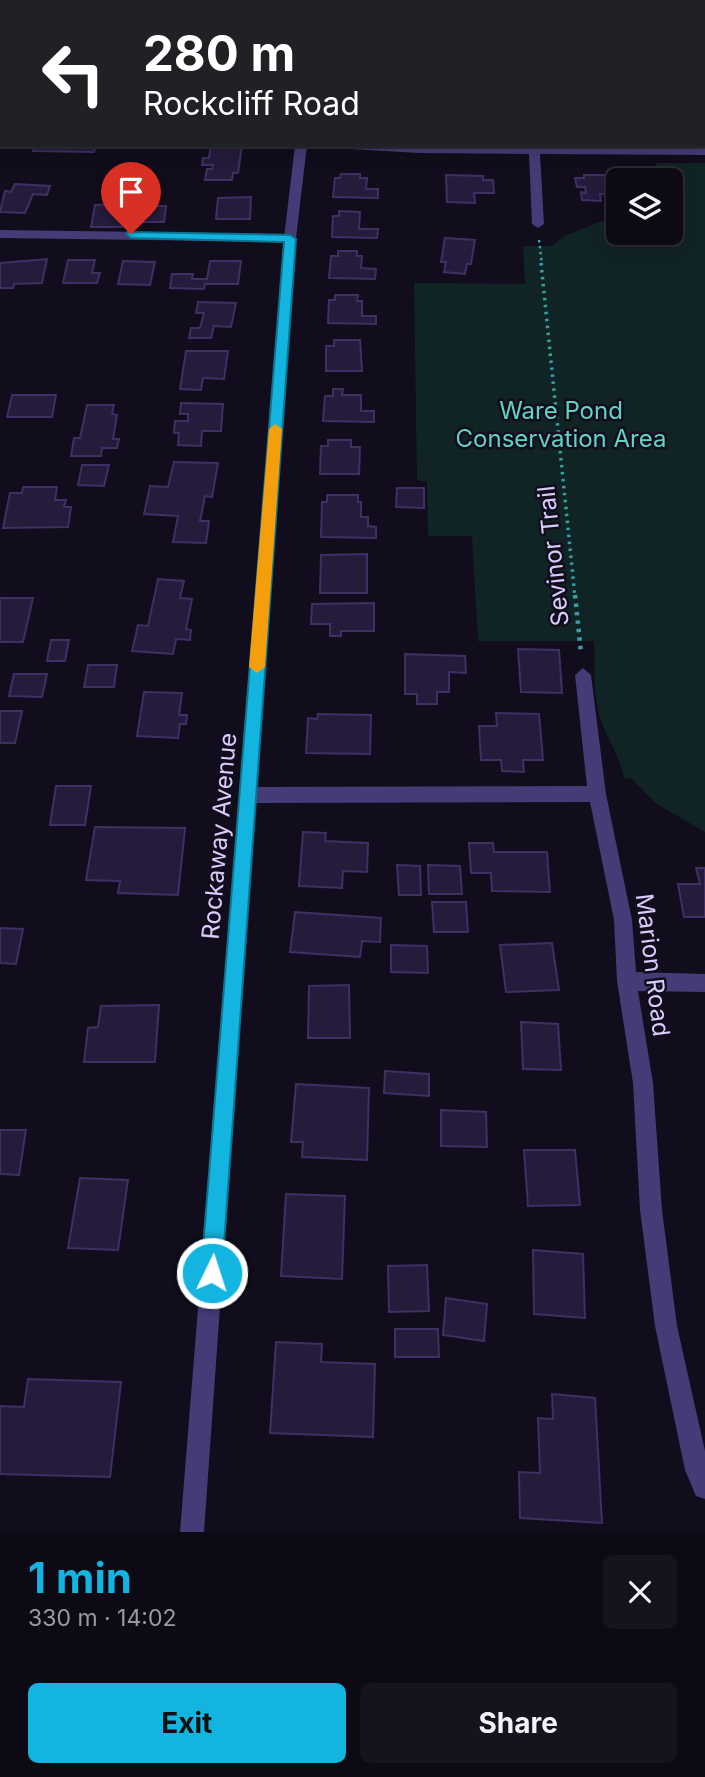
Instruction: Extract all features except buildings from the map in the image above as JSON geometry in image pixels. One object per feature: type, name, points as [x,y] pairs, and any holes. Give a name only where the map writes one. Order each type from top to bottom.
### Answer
[{"type":"street","name":"Rockaway Avenue","points":[[192,1532],[290,239],[301,147]]},
{"type":"street","points":[[367,147],[419,150],[534,148],[705,152]]},
{"type":"street","points":[[534,148],[538,224]]},
{"type":"street","points":[[0,234],[229,234],[290,239]]},
{"type":"street","name":"Marion Road","points":[[583,675],[597,793],[623,920],[627,981],[643,1083],[651,1210],[666,1326],[697,1470],[705,1488]]},
{"type":"street","points":[[248,795],[597,793]]},
{"type":"street","points":[[627,981],[705,983]]},
{"type":"path","name":"Sevinor Trail","points":[[538,224],[583,675]]},
{"type":"green space","name":"Ware Pond Conservation Area","points":[[656,163],[705,163],[705,832],[655,803],[631,778],[624,779],[599,713],[594,641],[478,641],[472,536],[428,536],[427,482],[417,480],[414,283],[525,284],[523,246],[552,246],[564,236],[606,220],[606,245],[683,245],[683,168],[657,168]]},
{"type":"slow traffic","points":[[257,667],[275,429]]},
{"type":"route","points":[[131,234],[229,234],[290,239],[228,1031],[212,1273]]}]
